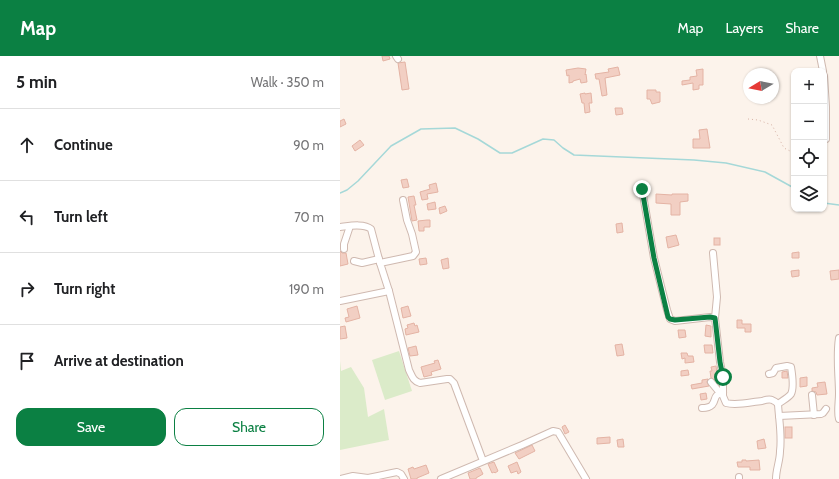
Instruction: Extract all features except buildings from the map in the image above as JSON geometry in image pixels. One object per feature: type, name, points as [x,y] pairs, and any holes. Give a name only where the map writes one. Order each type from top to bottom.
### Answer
[{"type":"street","points":[[820,56],[822,68]]},
{"type":"street","points":[[642,189],[654,258],[668,317],[675,320],[710,317],[715,318]]},
{"type":"street","points":[[354,261],[362,263],[413,256],[416,252],[403,200]]},
{"type":"street","points":[[344,249],[344,244],[350,226]]},
{"type":"street","points":[[340,227],[366,226],[371,229],[389,291],[409,370],[413,379],[420,383],[446,379],[452,380],[483,461]]},
{"type":"street","points":[[713,253],[717,297],[715,318],[723,377],[722,393],[726,403],[742,404],[772,400],[778,404]]},
{"type":"street","points":[[340,301],[389,291]]},
{"type":"street","points":[[839,338],[839,419]]},
{"type":"street","points":[[769,374],[773,373],[776,368],[787,366],[791,367],[792,392],[778,404]]},
{"type":"street","points":[[711,382],[722,393]]},
{"type":"street","points":[[702,408],[712,404],[716,396],[722,393]]},
{"type":"street","points":[[812,395],[814,415]]},
{"type":"street","points":[[776,479],[776,468],[779,461],[781,441],[778,404]]},
{"type":"street","points":[[779,416],[822,414],[826,409]]},
{"type":"street","points":[[441,479],[550,432],[556,431],[586,479]]},
{"type":"street","points":[[340,479],[353,476],[373,477],[397,472],[401,474],[404,479]]},
{"type":"path","points":[[748,119],[758,120],[772,125],[784,148],[791,152]]},
{"type":"green space","points":[[399,351],[412,391],[385,400],[372,360]]},
{"type":"green space","points":[[340,361],[341,371],[351,367],[364,388],[368,417],[384,409],[389,440],[340,450]]},
{"type":"waterway","points":[[340,193],[347,190],[358,181],[391,146],[421,129],[455,128],[478,139],[500,153],[512,153],[543,139],[554,140],[574,155],[694,160],[726,163],[765,172],[791,186]]},
{"type":"waterway","points":[[827,203],[839,205]]},
{"type":"route","points":[[642,189],[654,258],[668,317],[675,320],[710,317],[715,318],[723,377]]}]
